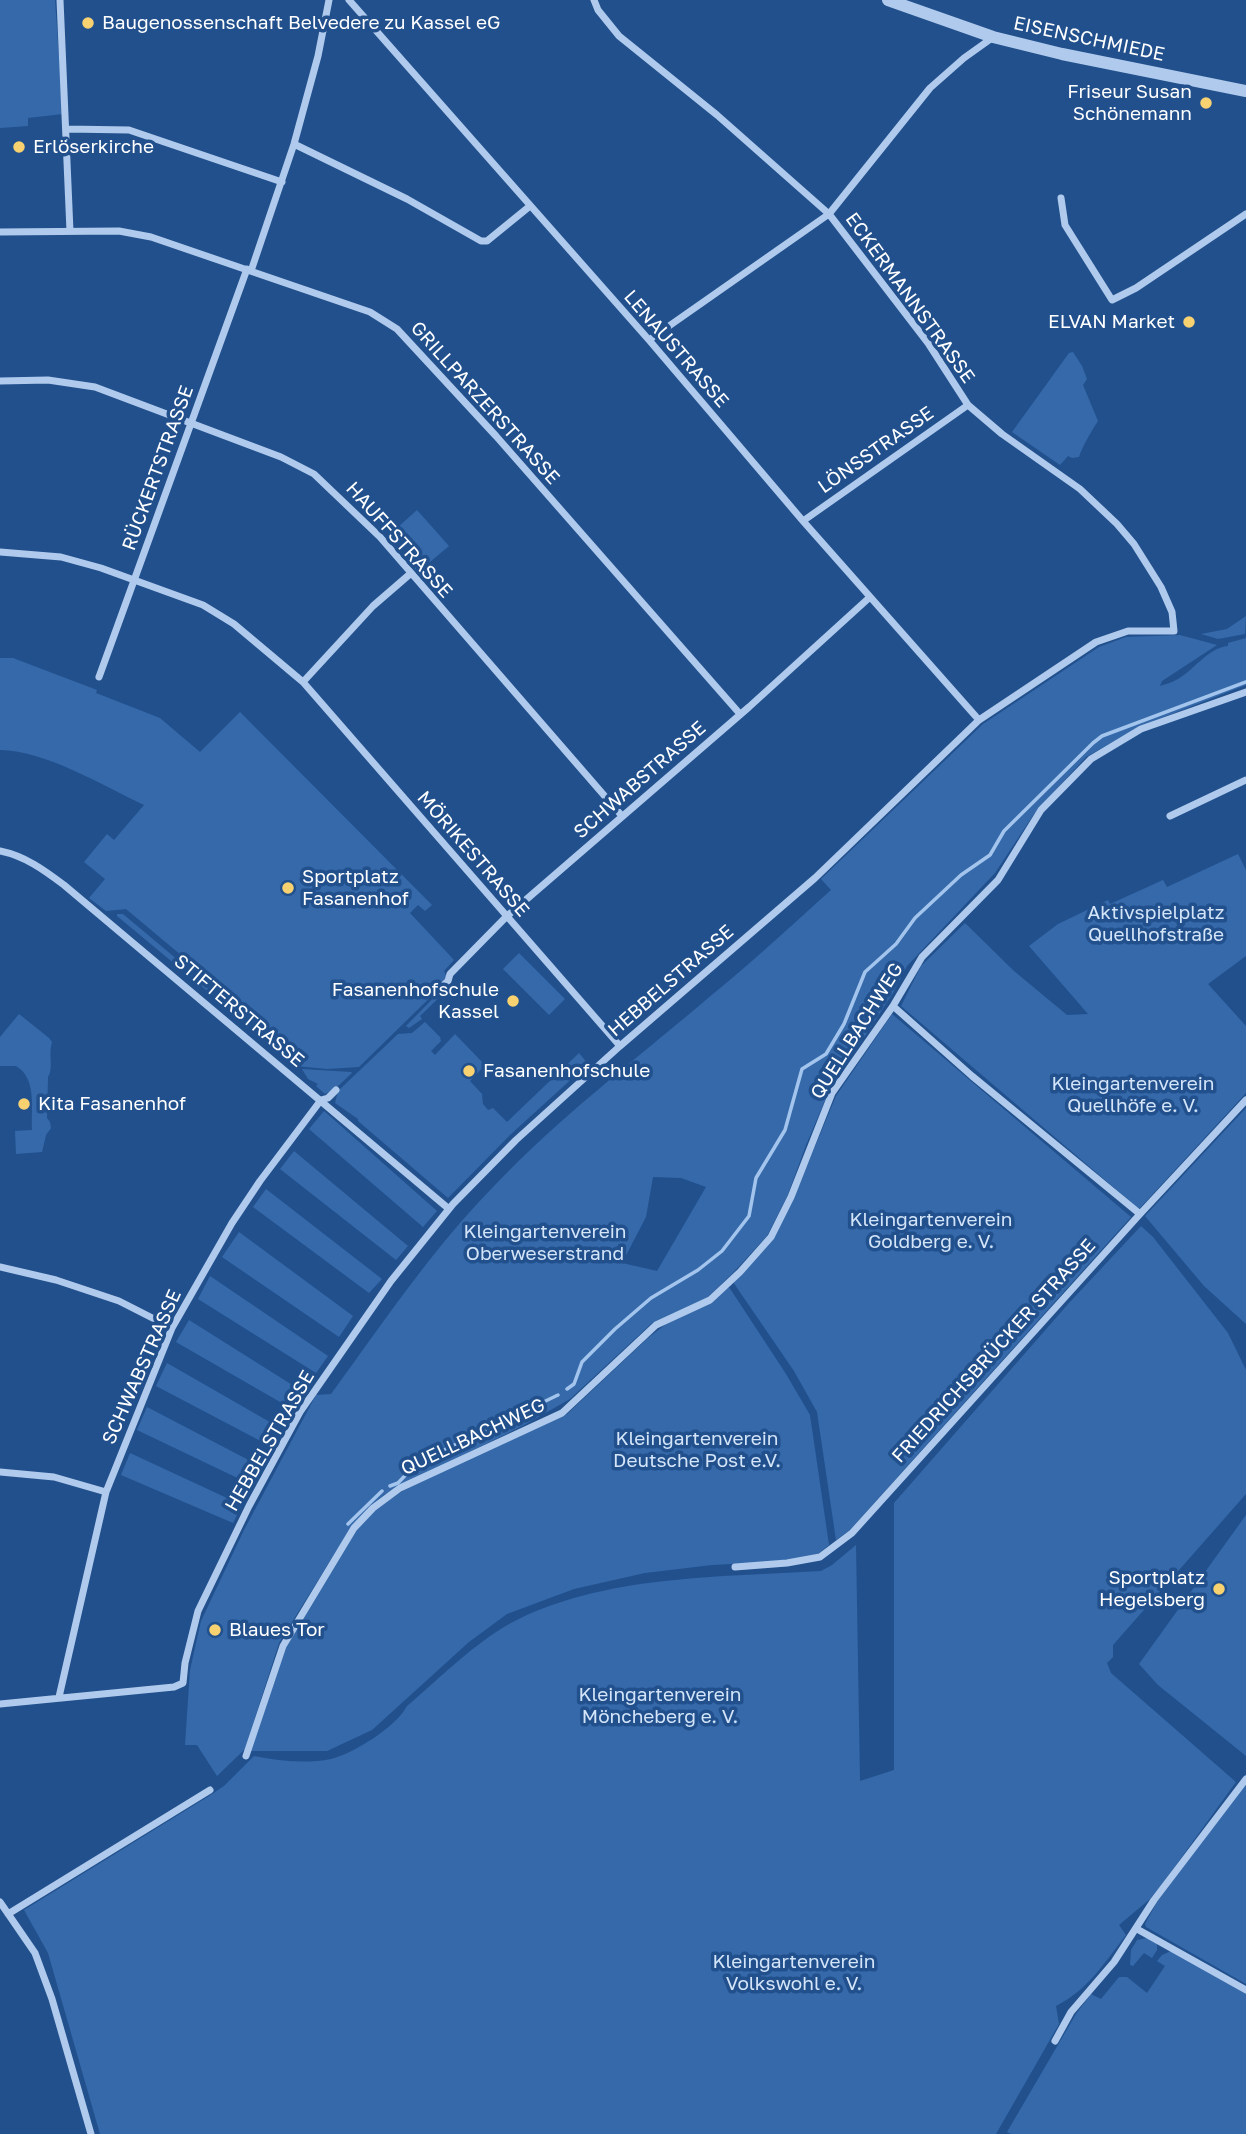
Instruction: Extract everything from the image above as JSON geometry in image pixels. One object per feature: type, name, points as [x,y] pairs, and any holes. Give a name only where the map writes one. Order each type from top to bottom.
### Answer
[{"type":"street","points":[[60,0],[70,231]]},
{"type":"street","name":"RÜCKERTSTRASSE","points":[[99,677],[282,182],[318,56],[329,0]]},
{"type":"street","name":"LENAUSTRASSE","points":[[349,0],[979,720]]},
{"type":"street","name":"ECKERMANNSTRASSE","points":[[594,0],[598,10],[619,36],[717,115],[829,214],[928,343],[968,405],[1002,434],[1080,489],[1117,524],[1134,544],[1161,587],[1172,612],[1174,631]]},
{"type":"street","name":"EISENSCHMIEDE","points":[[888,0],[993,37],[1246,92]]},
{"type":"street","points":[[649,340],[829,214],[930,88],[993,37]]},
{"type":"street","points":[[67,130],[129,130],[282,182]]},
{"type":"street","points":[[294,144],[409,200],[481,241],[487,241],[530,206]]},
{"type":"street","points":[[1061,198],[1065,225],[1112,300],[1136,288],[1246,214]]},
{"type":"street","name":"GRILLPARZERSTRASSE","points":[[0,232],[119,231],[151,237],[370,312],[397,329],[496,436],[740,714]]},
{"type":"street","name":"HAUFFSTRASSE","points":[[0,381],[48,380],[95,387],[281,457],[314,474],[380,537],[622,816]]},
{"type":"street","name":"LÖNSSTRASSE","points":[[803,522],[968,405]]},
{"type":"street","name":"MÖRIKESTRASSE","points":[[0,552],[61,557],[135,579],[203,605],[234,624],[303,682],[620,1046]]},
{"type":"street","points":[[303,682],[373,606],[410,574]]},
{"type":"street","name":"SCHWABSTRASSE","points":[[437,991],[506,917],[870,597]]},
{"type":"street","name":"HEBBELSTRASSE","points":[[59,1697],[174,1687],[183,1683],[185,1663],[198,1611],[249,1506],[300,1412],[391,1281],[449,1209],[516,1140],[620,1046],[815,878],[979,720],[1096,642],[1128,631],[1174,631]]},
{"type":"street","name":"QUELLBACHWEG","points":[[246,1756],[283,1646],[354,1528],[373,1508],[400,1488],[562,1413],[650,1330],[710,1300],[740,1272],[771,1237],[791,1197],[832,1093],[893,1006],[922,957],[998,880],[1041,810],[1091,759],[1141,729],[1246,692]]},
{"type":"street","points":[[1170,816],[1246,780]]},
{"type":"street","name":"STIFTERSTRASSE","points":[[0,851],[12,853],[56,879],[449,1209]]},
{"type":"street","points":[[893,1006],[972,1076],[1140,1214]]},
{"type":"street","name":"SCHWABSTRASSE","points":[[59,1697],[106,1492],[172,1328],[232,1223],[260,1181],[321,1100],[328,1098],[336,1090]]},
{"type":"street","name":"FRIEDRICHSBRÜCKER STRASSE","points":[[735,1567],[787,1563],[820,1557],[852,1533],[1246,1100]]},
{"type":"street","points":[[0,1268],[56,1280],[119,1301],[172,1328]]},
{"type":"street","points":[[0,1472],[54,1477],[106,1492]]},
{"type":"street","points":[[0,1704],[59,1697]]},
{"type":"street","points":[[1055,2041],[1070,2012],[1114,1962],[1154,1900],[1246,1779]]},
{"type":"street","points":[[8,1914],[210,1790]]},
{"type":"street","points":[[0,1902],[35,1954],[52,1999],[91,2134]]},
{"type":"street","points":[[1137,1928],[1246,1990]]},
{"type":"green space","points":[[0,0],[55,0],[63,114],[28,118],[28,126],[0,128]]},
{"type":"green space","points":[[1073,352],[1087,379],[1083,385],[1098,421],[1079,457],[1068,456],[1060,465],[1012,432],[1069,353]]},
{"type":"green space","points":[[417,510],[449,546],[418,572],[387,537]]},
{"type":"green space","points":[[1246,616],[1245,634],[1218,639],[1201,634],[1227,629]]},
{"type":"green space","name":"Kleingartenverein Oberweserstrand","points":[[1180,635],[1217,645],[1162,681],[1160,686],[1183,676],[1207,655],[1228,646],[1228,643],[1246,638],[1246,685],[1141,726],[1086,757],[1034,814],[995,873],[907,966],[893,993],[829,1091],[787,1197],[767,1236],[707,1298],[652,1323],[570,1399],[384,1495],[368,1508],[348,1532],[279,1643],[245,1749],[217,1776],[197,1745],[185,1745],[190,1670],[201,1621],[244,1530],[316,1395],[331,1394],[389,1313],[451,1234],[520,1160],[572,1112],[739,972],[831,890],[821,879],[983,724],[1099,647],[1126,637]],"holes":[[[653,1177],[681,1178],[706,1187],[657,1271],[622,1263],[646,1217]]]},
{"type":"green space","name":"Sportplatz Fasanenhof","points":[[0,658],[13,658],[97,690],[96,693],[160,718],[200,752],[240,712],[432,905],[425,911],[418,905],[410,913],[454,960],[444,971],[448,980],[359,1067],[327,1069],[296,1066],[237,1015],[236,1001],[126,909],[106,911],[89,898],[105,879],[84,862],[107,834],[114,840],[144,805],[55,763],[36,756],[0,750]]},
{"type":"green space","name":"Aktivspielplatz Quellhofstraße","points":[[1238,854],[1246,870],[1246,956],[1208,984],[1246,1026],[1246,1093],[1139,1209],[901,1006],[921,966],[965,923],[1014,971],[1067,1015],[1088,1014],[1029,946],[1058,924],[1108,900],[1110,904],[1163,880],[1167,887]]},
{"type":"green space","points":[[123,914],[185,966],[182,970],[117,916]]},
{"type":"green space","points":[[519,953],[565,999],[549,1015],[503,969]]},
{"type":"green space","points":[[190,971],[230,1003],[231,1011],[187,974]]},
{"type":"green space","points":[[449,982],[452,985],[420,1016],[422,1019],[409,1028],[406,1026]]},
{"type":"green space","name":"Kita Fasanenhof","points":[[19,1014],[52,1042],[47,1118],[51,1128],[46,1135],[42,1152],[16,1154],[15,1131],[32,1130],[32,1094],[23,1071],[16,1066],[0,1066],[0,1037]]},
{"type":"green space","name":"Kleingartenverein Goldberg e. V.","points":[[892,1014],[1131,1217],[850,1530],[836,1540],[817,1412],[794,1371],[733,1282],[773,1238],[793,1199],[836,1096]]},
{"type":"green space","points":[[425,1022],[440,1037],[441,1041],[431,1051],[435,1055],[455,1034],[485,1065],[470,1081],[482,1094],[483,1104],[488,1110],[493,1108],[507,1122],[579,1053],[588,1064],[510,1135],[448,1198],[358,1119],[335,1103],[338,1091],[398,1034],[412,1033]]},
{"type":"green space","points":[[302,1069],[352,1073],[325,1094],[316,1086],[318,1084],[308,1079]]},
{"type":"green space","name":"Kleingartenverein Quellhöfe e. V.","points":[[1246,1108],[1246,1324],[1204,1286],[1145,1216]]},
{"type":"green space","points":[[324,1111],[437,1211],[423,1227],[309,1129]]},
{"type":"green space","points":[[294,1151],[408,1246],[396,1260],[280,1169]]},
{"type":"green space","points":[[266,1189],[382,1279],[369,1293],[253,1207]]},
{"type":"green space","points":[[1141,1226],[1153,1237],[1228,1333],[1246,1370],[1246,1494],[1113,1645],[1113,1657],[1107,1663],[1111,1673],[1236,1782],[1160,1887],[1119,1925],[1126,1935],[1103,1965],[1087,1984],[1056,2006],[1059,2024],[996,2134],[100,2134],[48,1953],[24,1910],[224,1786],[254,1756],[293,1761],[322,1761],[362,1745],[394,1722],[407,1706],[470,1651],[511,1623],[546,1607],[583,1595],[623,1587],[703,1577],[821,1571],[856,1545],[860,1781],[894,1770],[894,1503],[1069,1303]]},
{"type":"green space","points":[[239,1232],[353,1316],[339,1337],[222,1257]]},
{"type":"green space","points":[[210,1276],[328,1356],[316,1373],[198,1299]]},
{"type":"green space","name":"Kleingartenverein Deutsche Post e.V.","points":[[729,1287],[810,1415],[829,1545],[818,1554],[787,1561],[712,1565],[645,1573],[574,1589],[507,1614],[469,1642],[372,1730],[327,1751],[251,1751],[287,1643],[352,1534],[379,1506],[417,1482],[567,1414],[649,1337],[665,1325],[711,1301]]},
{"type":"green space","points":[[189,1320],[305,1393],[294,1410],[176,1342]]},
{"type":"green space","points":[[167,1363],[282,1429],[272,1447],[156,1386]]},
{"type":"green space","points":[[147,1407],[260,1466],[250,1484],[137,1430]]},
{"type":"green space","points":[[130,1453],[242,1505],[233,1523],[121,1475]]},
{"type":"green space","name":"Sportplatz Hegelsberg","points":[[1246,1515],[1246,1756],[1158,1685],[1139,1664]]},
{"type":"green space","points":[[1246,1783],[1246,1984],[1145,1924],[1157,1902]]},
{"type":"green space","points":[[1147,1938],[1157,1943],[1157,1950],[1152,1958],[1144,1953],[1133,1966],[1130,1965],[1131,1950],[1137,1940]]},
{"type":"green space","points":[[1171,1951],[1246,1994],[1246,2134],[1007,2132],[1076,2014],[1091,1994],[1101,1999],[1119,1977],[1127,1977],[1147,1993],[1165,1966],[1157,1961]]},
{"type":"waterway","points":[[567,1389],[574,1384],[582,1362],[615,1329],[651,1298],[698,1270],[722,1251],[749,1216],[756,1178],[785,1130],[802,1069],[826,1054],[844,1024],[865,972],[896,944],[915,918],[961,875],[990,855],[1004,831],[1102,736],[1246,682]]},
{"type":"waterway","points":[[390,1486],[398,1483],[417,1463],[558,1395]]},
{"type":"waterway","points":[[348,1524],[382,1491]]},
{"type":"place","name":"Baugenossenschaft Belvedere zu Kassel eG","points":[[88,23]]},
{"type":"place","name":"Friseur Susan Schönemann","points":[[1206,103]]},
{"type":"place","name":"Erlöserkirche","points":[[19,147]]},
{"type":"place","name":"ELVAN Market","points":[[1189,322]]},
{"type":"place","name":"Sportplatz Fasanenhof","points":[[288,888]]},
{"type":"place","name":"Fasanenhofschule Kassel","points":[[513,1001]]},
{"type":"place","name":"Fasanenhofschule","points":[[469,1071]]},
{"type":"place","name":"Kita Fasanenhof","points":[[24,1104]]},
{"type":"place","name":"Sportplatz Hegelsberg","points":[[1219,1589]]},
{"type":"place","name":"Blaues Tor","points":[[215,1630]]},
{"type":"park label","name":"Kleingartenverein Möncheberg e. V.","points":[[660,1706]]},
{"type":"park label","name":"Kleingartenverein Volkswohl e. V.","points":[[794,1973]]}]
